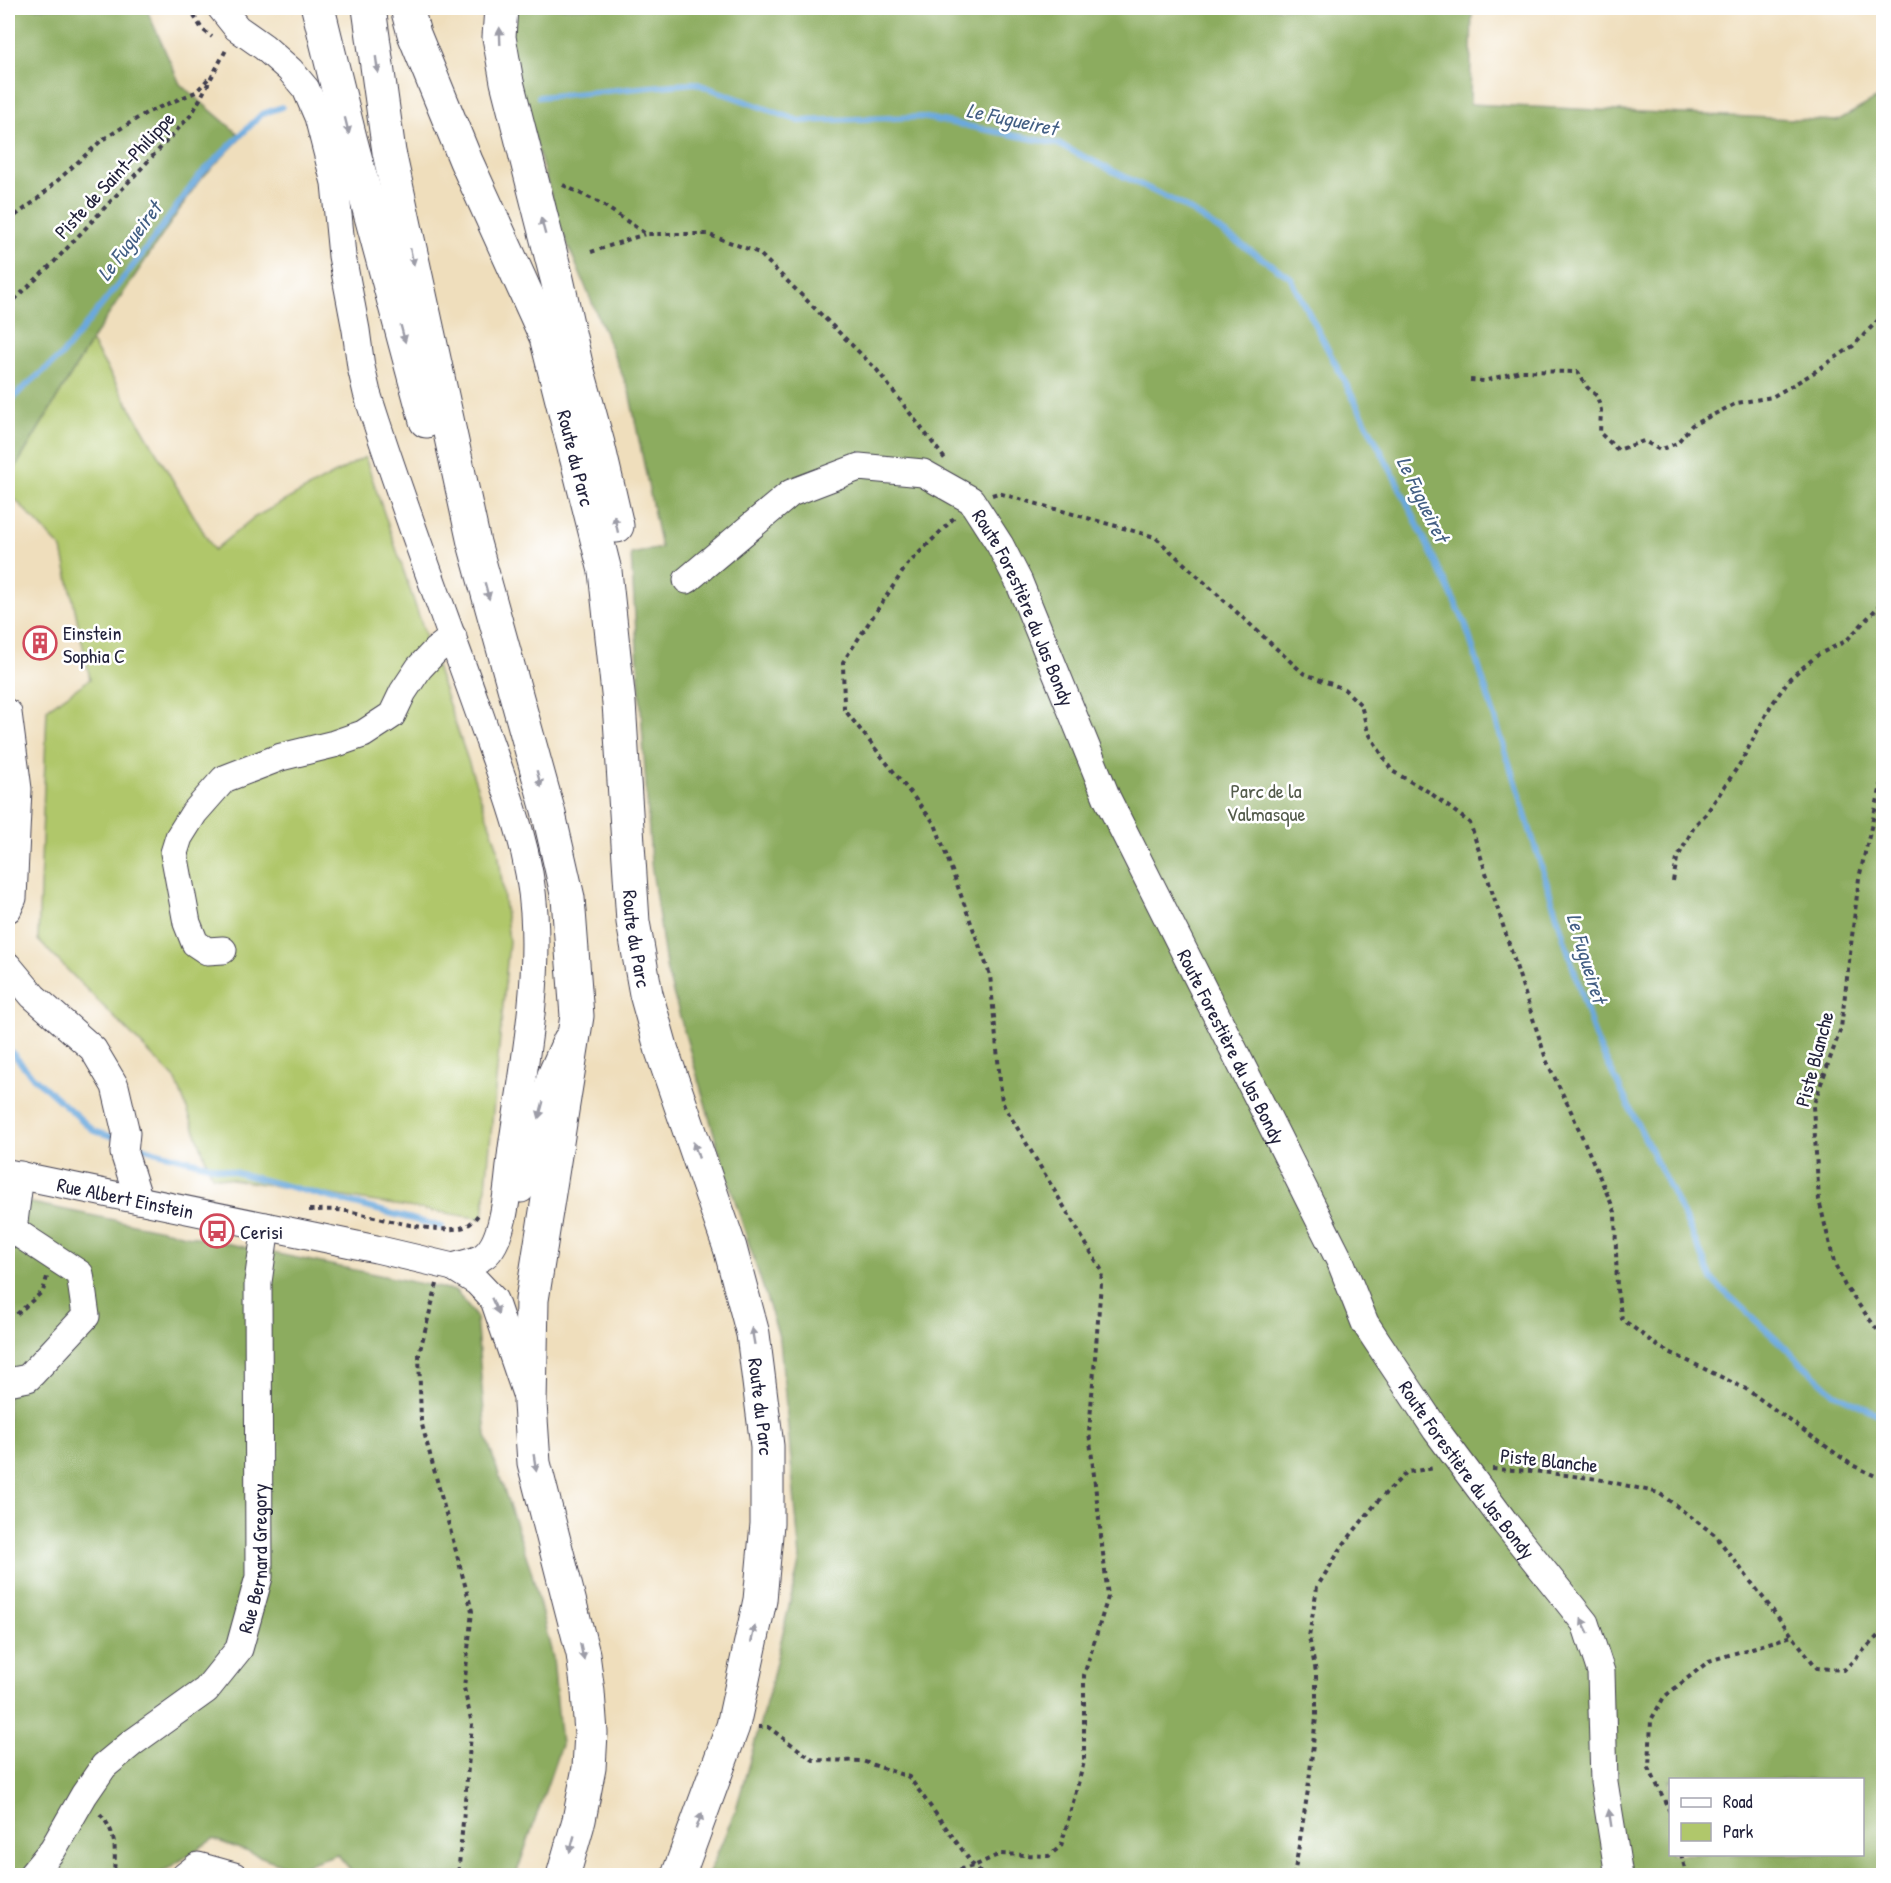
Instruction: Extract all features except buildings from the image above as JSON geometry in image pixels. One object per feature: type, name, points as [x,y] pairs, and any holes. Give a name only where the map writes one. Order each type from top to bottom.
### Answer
[{"type":"main road","points":[[318,8],[353,150],[430,436],[474,543]]},
{"type":"main road","points":[[369,8],[389,152],[474,543],[548,810],[567,898],[577,1016],[532,1300],[530,1404],[534,1462],[583,1654],[589,1702],[591,1733],[589,1768],[579,1820],[563,1875]]},
{"type":"main road","name":"Route du Parc","points":[[407,8],[414,34],[466,161],[546,338],[605,571],[619,703],[633,922],[646,994],[662,1051],[733,1259],[753,1334],[767,1446],[767,1524],[760,1600],[733,1726],[678,1875]]},
{"type":"main road","points":[[425,8],[440,57],[559,321],[576,364]]},
{"type":"main road","points":[[501,8],[499,37],[507,82],[619,535],[628,625],[629,707],[621,748]]},
{"type":"street","points":[[221,8],[237,28],[264,47],[290,70],[306,89],[318,117],[335,183],[342,256],[367,393],[453,637],[522,842],[529,873],[535,944],[530,1021],[505,1206],[497,1241],[483,1257],[448,1266]]},
{"type":"street","name":"Route Forestière du Jas Bondy","points":[[687,580],[791,494],[860,467],[923,473],[971,500],[1000,545],[1019,582],[1107,798],[1341,1263],[1365,1323],[1436,1430],[1506,1524],[1585,1623],[1601,1672],[1604,1782],[1619,1875]]},
{"type":"street","points":[[224,950],[207,951],[195,943],[187,923],[174,853],[179,837],[194,813],[224,779],[281,757],[363,734],[392,715],[419,668],[453,637]]},
{"type":"street","points":[[8,713],[18,789],[13,898],[8,909]]},
{"type":"street","points":[[8,966],[33,996],[93,1049],[115,1086],[125,1143],[139,1200]]},
{"type":"street","points":[[448,1266],[484,1269],[503,1258],[550,1075],[577,1016]]},
{"type":"street","points":[[96,1190],[125,1143]]},
{"type":"street","points":[[8,1382],[28,1378],[86,1316],[80,1274],[13,1230],[14,1174]]},
{"type":"street","name":"Rue Albert Einstein","points":[[14,1174],[448,1266]]},
{"type":"street","name":"Rue Bernard Gregory","points":[[31,1875],[52,1849],[104,1766],[206,1690],[239,1649],[259,1577],[258,1282],[266,1226]]},
{"type":"street","points":[[448,1266],[477,1282],[494,1300],[530,1404]]},
{"type":"street","points":[[185,1875],[198,1866],[234,1875]]},
{"type":"path","name":"Piste de Saint-Philippe","points":[[8,221],[35,201],[102,140],[146,113],[196,92],[211,76],[225,53],[192,114],[55,261],[8,306]]},
{"type":"path","points":[[563,186],[600,203],[646,234]]},
{"type":"path","points":[[591,252],[646,234],[707,234],[759,253],[877,370],[950,465]]},
{"type":"path","points":[[1470,380],[1485,381],[1520,371],[1578,372],[1587,387],[1597,396],[1600,410],[1600,433],[1618,450],[1644,441],[1660,450],[1677,443],[1692,425],[1737,403],[1772,397],[1810,375],[1853,346],[1884,314]]},
{"type":"path","points":[[933,1875],[974,1866],[1000,1854],[1049,1856],[1061,1846],[1084,1762],[1084,1675],[1108,1597],[1089,1432],[1102,1271],[1002,1102],[990,975],[935,824],[844,709],[843,662],[907,565],[971,500],[998,493],[1155,537],[1303,673],[1344,689],[1361,705],[1368,732],[1392,771],[1429,792],[1470,823],[1547,1062],[1570,1108],[1615,1212],[1617,1290],[1622,1318],[1659,1347],[1746,1389],[1852,1465],[1884,1480]]},
{"type":"path","points":[[1673,881],[1677,859],[1695,825],[1706,814],[1741,762],[1770,706],[1790,678],[1819,654],[1846,641],[1879,606],[1884,605]]},
{"type":"path","name":"Piste Blanche","points":[[1884,773],[1859,878],[1841,1028],[1813,1106],[1819,1200],[1834,1262],[1845,1286],[1884,1339]]},
{"type":"path","points":[[1884,1074],[1884,1137]]},
{"type":"path","points":[[8,1315],[16,1315],[43,1291],[52,1256]]},
{"type":"path","points":[[448,1266],[418,1354],[421,1421],[472,1611],[464,1688],[472,1724],[458,1875]]},
{"type":"path","name":"Piste Blanche","points":[[1294,1875],[1308,1790],[1316,1717],[1316,1672],[1309,1637],[1317,1587],[1343,1545],[1377,1502],[1407,1472],[1442,1467],[1533,1470],[1598,1479],[1659,1492],[1715,1535],[1817,1668],[1844,1670],[1884,1630]]},
{"type":"path","points":[[1669,1808],[1649,1768],[1651,1720],[1664,1697],[1709,1661],[1792,1636]]},
{"type":"path","points":[[733,1726],[768,1727],[813,1760],[862,1761],[909,1777],[974,1866],[984,1875]]},
{"type":"path","points":[[84,1795],[105,1820],[116,1844],[114,1875]]},
{"type":"path","points":[[1682,1856],[1687,1875]]},
{"type":"green space","points":[[8,8],[146,8],[180,84],[242,137],[198,182],[91,341],[8,480]]},
{"type":"green space","name":"Parc de la Valmasque","points":[[496,8],[1472,8],[1470,104],[1837,121],[1883,95],[1883,1875],[708,1875],[736,1809],[769,1692],[800,1559],[780,1340],[719,1151],[667,972],[651,863],[631,554],[661,548],[629,391],[560,226]]},
{"type":"green space","points":[[91,341],[214,550],[253,518],[365,457],[498,849],[509,941],[483,1219],[212,1176],[176,1080],[38,940],[47,709],[90,679],[62,549],[8,492],[8,480]]},
{"type":"green space","points":[[8,1198],[456,1291],[476,1317],[486,1436],[531,1570],[553,1658],[561,1745],[516,1875],[355,1875],[337,1854],[294,1869],[213,1839],[158,1875],[8,1876]]},
{"type":"waterway","name":"Le Fugueiret","points":[[539,97],[695,83],[799,121],[922,117],[1058,144],[1182,205],[1290,277],[1396,480],[1465,623],[1596,1040],[1689,1227],[1713,1281],[1833,1392],[1884,1417]]},
{"type":"waterway","name":"Le Fugueiret","points":[[8,404],[61,356],[141,256],[198,177],[262,114],[282,107]]},
{"type":"waterway","points":[[8,1048],[31,1075],[94,1131],[117,1138]]},
{"type":"waterway","points":[[133,1144],[442,1227]]},
{"type":"place","name":"Einstein Sophia C","points":[[40,643]]},
{"type":"place","name":"Cerisi","points":[[217,1231]]}]
